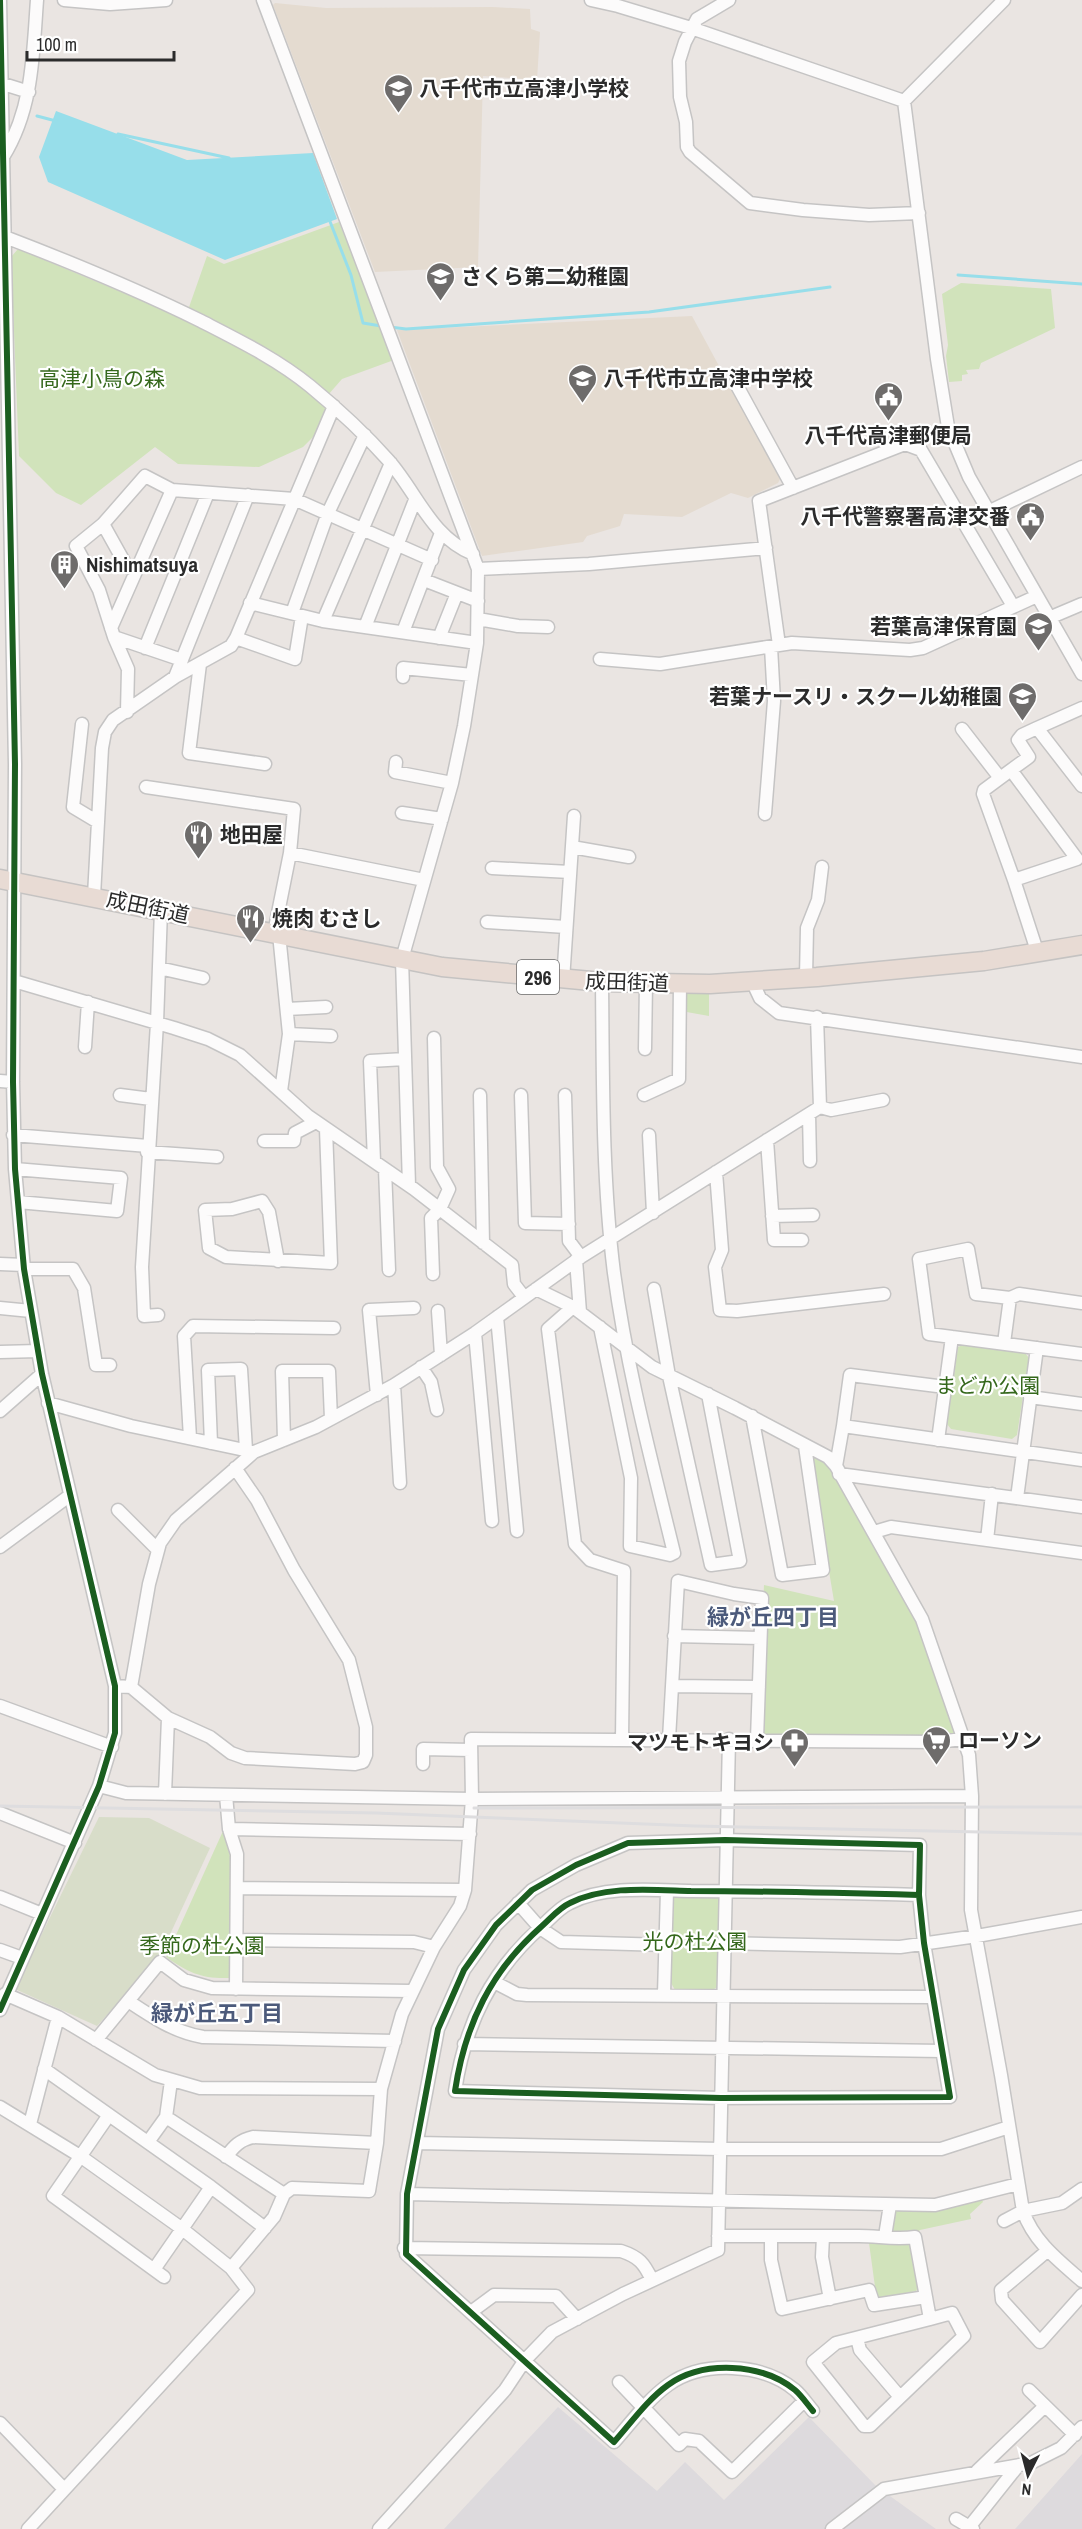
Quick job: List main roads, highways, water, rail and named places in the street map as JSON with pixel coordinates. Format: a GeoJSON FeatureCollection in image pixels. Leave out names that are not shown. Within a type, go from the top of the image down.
{"type":"FeatureCollection","features":[{"type":"Feature","properties":{"kind":"highway","name":"成田街道"},"geometry":{"type":"LineString","coordinates":[[7,880],[442,967],[563,980],[680,984],[806,978],[1038,954],[1082,945]]}},
{"type":"Feature","properties":{"kind":"water"},"geometry":{"type":"Polygon","coordinates":[[[56,111],[187,160],[313,153],[337,219],[225,260],[48,182],[39,157],[56,111]]]}},
{"type":"Feature","properties":{"kind":"waterway"},"geometry":{"type":"LineString","coordinates":[[37,116],[56,121]]}},
{"type":"Feature","properties":{"kind":"waterway"},"geometry":{"type":"LineString","coordinates":[[118,134],[229,158]]}},
{"type":"Feature","properties":{"kind":"waterway"},"geometry":{"type":"LineString","coordinates":[[329,219],[351,275],[363,323],[381,326]]}},
{"type":"Feature","properties":{"kind":"waterway"},"geometry":{"type":"LineString","coordinates":[[958,275],[1082,284]]}},
{"type":"Feature","properties":{"kind":"waterway"},"geometry":{"type":"LineString","coordinates":[[390,327],[406,329],[649,312],[830,287]]}},
{"type":"Feature","properties":{"kind":"railway"},"geometry":{"type":"LineString","coordinates":[[0,1806],[376,1813],[695,1826],[1082,1834]]}},
{"type":"Feature","properties":{"kind":"railway"},"geometry":{"type":"LineString","coordinates":[[474,1808],[1082,1807]]}},
{"type":"Feature","properties":{"kind":"place","name":"八千代市立高津小学校"},"geometry":{"type":"Point","coordinates":[398,114]}},
{"type":"Feature","properties":{"kind":"place","name":"さくら第二幼稚園"},"geometry":{"type":"Point","coordinates":[440,302]}},
{"type":"Feature","properties":{"kind":"place","name":"八千代市立高津中学校"},"geometry":{"type":"Point","coordinates":[582,404]}},
{"type":"Feature","properties":{"kind":"place","name":"八千代高津郵便局"},"geometry":{"type":"Point","coordinates":[888,422]}},
{"type":"Feature","properties":{"kind":"place","name":"八千代警察署高津交番"},"geometry":{"type":"Point","coordinates":[1031,542]}},
{"type":"Feature","properties":{"kind":"place","name":"Nishimatsuya"},"geometry":{"type":"Point","coordinates":[65,590]}},
{"type":"Feature","properties":{"kind":"place","name":"若葉高津保育園"},"geometry":{"type":"Point","coordinates":[1038,652]}},
{"type":"Feature","properties":{"kind":"place","name":"若葉ナースリ・スクール幼稚園"},"geometry":{"type":"Point","coordinates":[1023,722]}},
{"type":"Feature","properties":{"kind":"place","name":"地田屋"},"geometry":{"type":"Point","coordinates":[199,860]}},
{"type":"Feature","properties":{"kind":"place","name":"焼肉 むさし"},"geometry":{"type":"Point","coordinates":[251,944]}},
{"type":"Feature","properties":{"kind":"place","name":"ローソン"},"geometry":{"type":"Point","coordinates":[937,1766]}},
{"type":"Feature","properties":{"kind":"place","name":"マツモトキヨシ"},"geometry":{"type":"Point","coordinates":[795,1768]}},
{"type":"Feature","properties":{"kind":"district","name":"緑が丘四丁目"},"geometry":{"type":"Point","coordinates":[773,1617]}},
{"type":"Feature","properties":{"kind":"district","name":"緑が丘五丁目"},"geometry":{"type":"Point","coordinates":[217,2013]}},
{"type":"Feature","properties":{"kind":"park label","name":"高津小鳥の森"},"geometry":{"type":"Point","coordinates":[102,378]}},
{"type":"Feature","properties":{"kind":"park label","name":"まどか公園"},"geometry":{"type":"Point","coordinates":[988,1385]}},
{"type":"Feature","properties":{"kind":"park label","name":"光の杜公園"},"geometry":{"type":"Point","coordinates":[695,1941]}},
{"type":"Feature","properties":{"kind":"park label","name":"季節の杜公園"},"geometry":{"type":"Point","coordinates":[202,1945]}}]}
